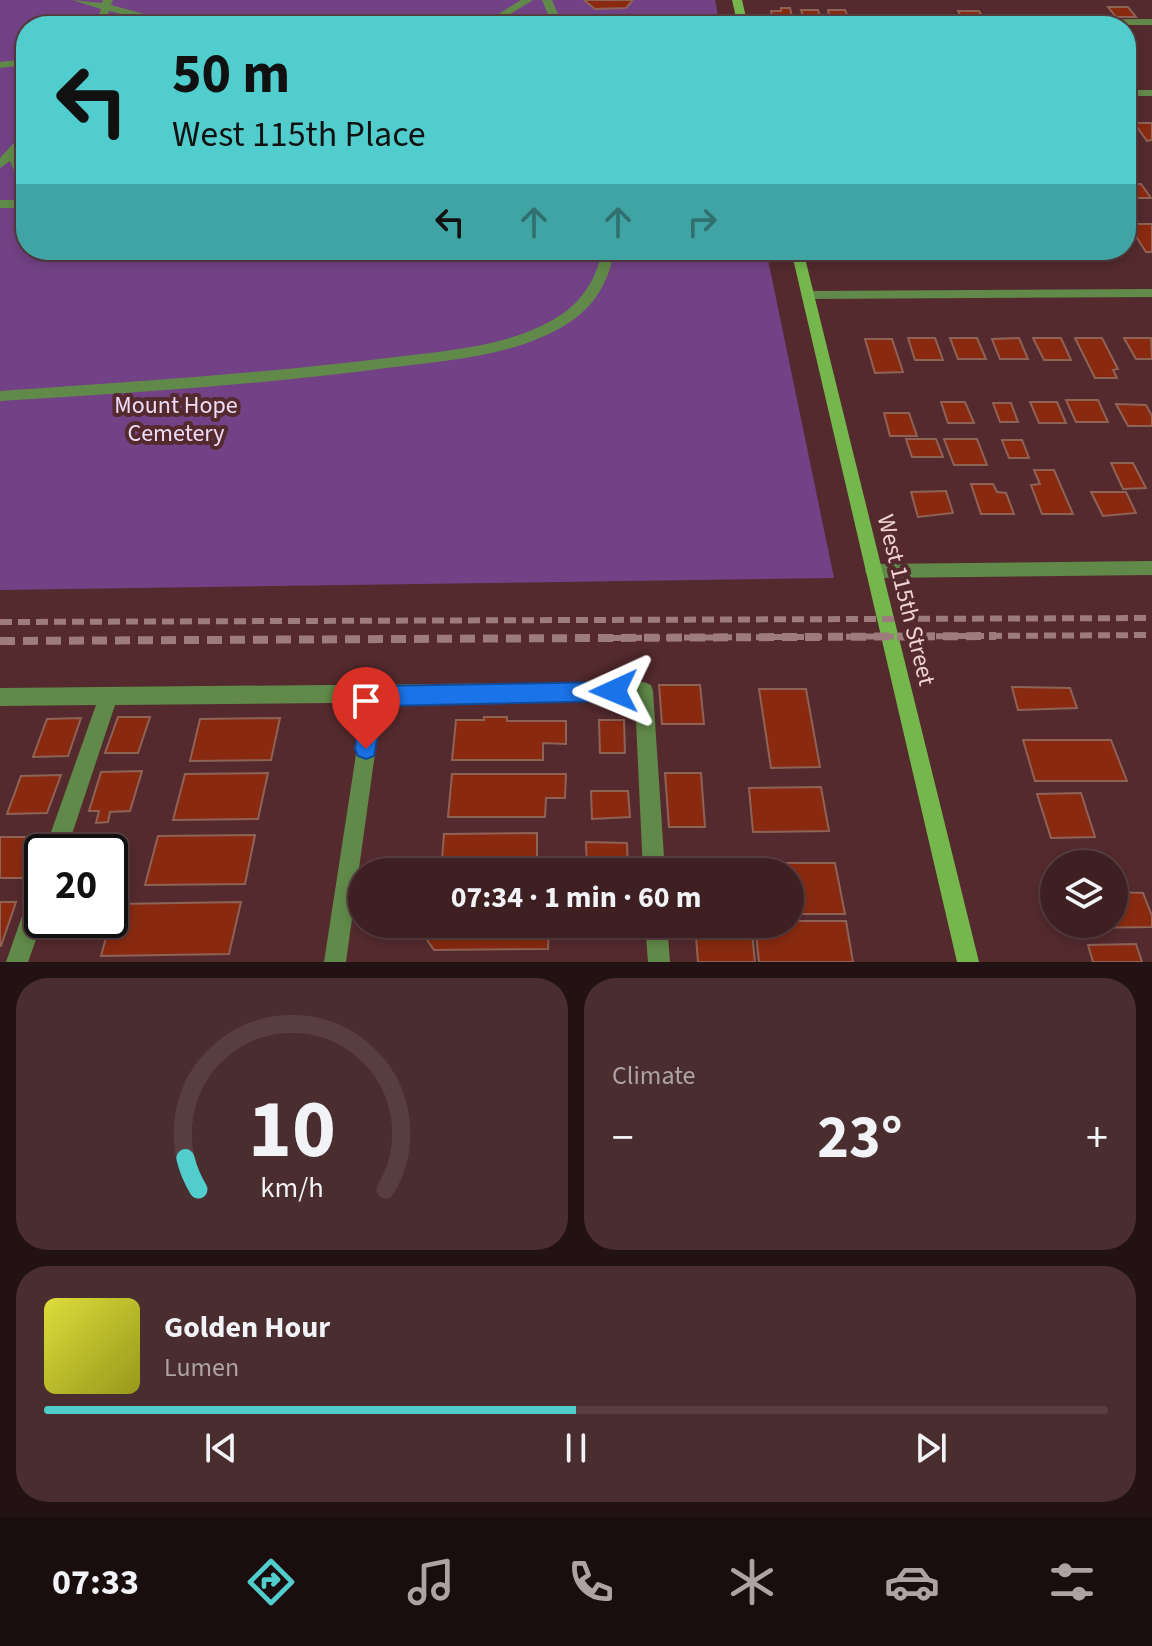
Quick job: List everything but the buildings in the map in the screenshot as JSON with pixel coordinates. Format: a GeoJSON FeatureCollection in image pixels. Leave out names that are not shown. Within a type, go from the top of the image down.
{"type":"FeatureCollection","features":[{"type":"Feature","properties":{"kind":"street"},"geometry":{"type":"LineString","coordinates":[[77,0],[107,4],[149,16]]}},
{"type":"Feature","properties":{"kind":"street"},"geometry":{"type":"LineString","coordinates":[[501,16],[528,0]]}},
{"type":"Feature","properties":{"kind":"street"},"geometry":{"type":"LineString","coordinates":[[0,165],[16,147]]}},
{"type":"Feature","properties":{"kind":"street"},"geometry":{"type":"LineString","coordinates":[[12,152],[16,161]]}},
{"type":"Feature","properties":{"kind":"street"},"geometry":{"type":"LineString","coordinates":[[0,396],[225,381],[375,364],[510,341],[543,331],[592,298],[607,260]]}},
{"type":"Feature","properties":{"kind":"street","name":"West 115th Street"},"geometry":{"type":"LineString","coordinates":[[799,260],[968,962]]}},
{"type":"Feature","properties":{"kind":"street"},"geometry":{"type":"LineString","coordinates":[[808,295],[1152,293]]}},
{"type":"Feature","properties":{"kind":"street"},"geometry":{"type":"LineString","coordinates":[[874,571],[1152,568]]}},
{"type":"Feature","properties":{"kind":"street"},"geometry":{"type":"LineString","coordinates":[[0,697],[374,696],[644,691],[653,858]]}},
{"type":"Feature","properties":{"kind":"street"},"geometry":{"type":"LineString","coordinates":[[335,962],[374,696]]}},
{"type":"Feature","properties":{"kind":"street"},"geometry":{"type":"LineString","coordinates":[[61,834],[108,697]]}},
{"type":"Feature","properties":{"kind":"street"},"geometry":{"type":"LineString","coordinates":[[17,962],[25,938]]}},
{"type":"Feature","properties":{"kind":"street"},"geometry":{"type":"LineString","coordinates":[[657,938],[659,962]]}},
{"type":"Feature","properties":{"kind":"green space","name":"Mount Hope Cemetery"},"geometry":{"type":"Polygon","coordinates":[[[0,0],[715,0],[718,16],[16,16],[16,260],[768,260],[834,578],[0,590],[0,0]]]}},
{"type":"Feature","properties":{"kind":"railway"},"geometry":{"type":"LineString","coordinates":[[0,622],[1152,618]]}},
{"type":"Feature","properties":{"kind":"railway"},"geometry":{"type":"LineString","coordinates":[[747,637],[1152,635]]}},
{"type":"Feature","properties":{"kind":"railway"},"geometry":{"type":"LineString","coordinates":[[747,637],[996,636]]}},
{"type":"Feature","properties":{"kind":"railway"},"geometry":{"type":"LineString","coordinates":[[0,641],[747,637]]}},
{"type":"Feature","properties":{"kind":"railway"},"geometry":{"type":"LineString","coordinates":[[612,638],[747,637]]}},
{"type":"Feature","properties":{"kind":"route"},"geometry":{"type":"LineString","coordinates":[[366,749],[374,696],[614,691]]}}]}
